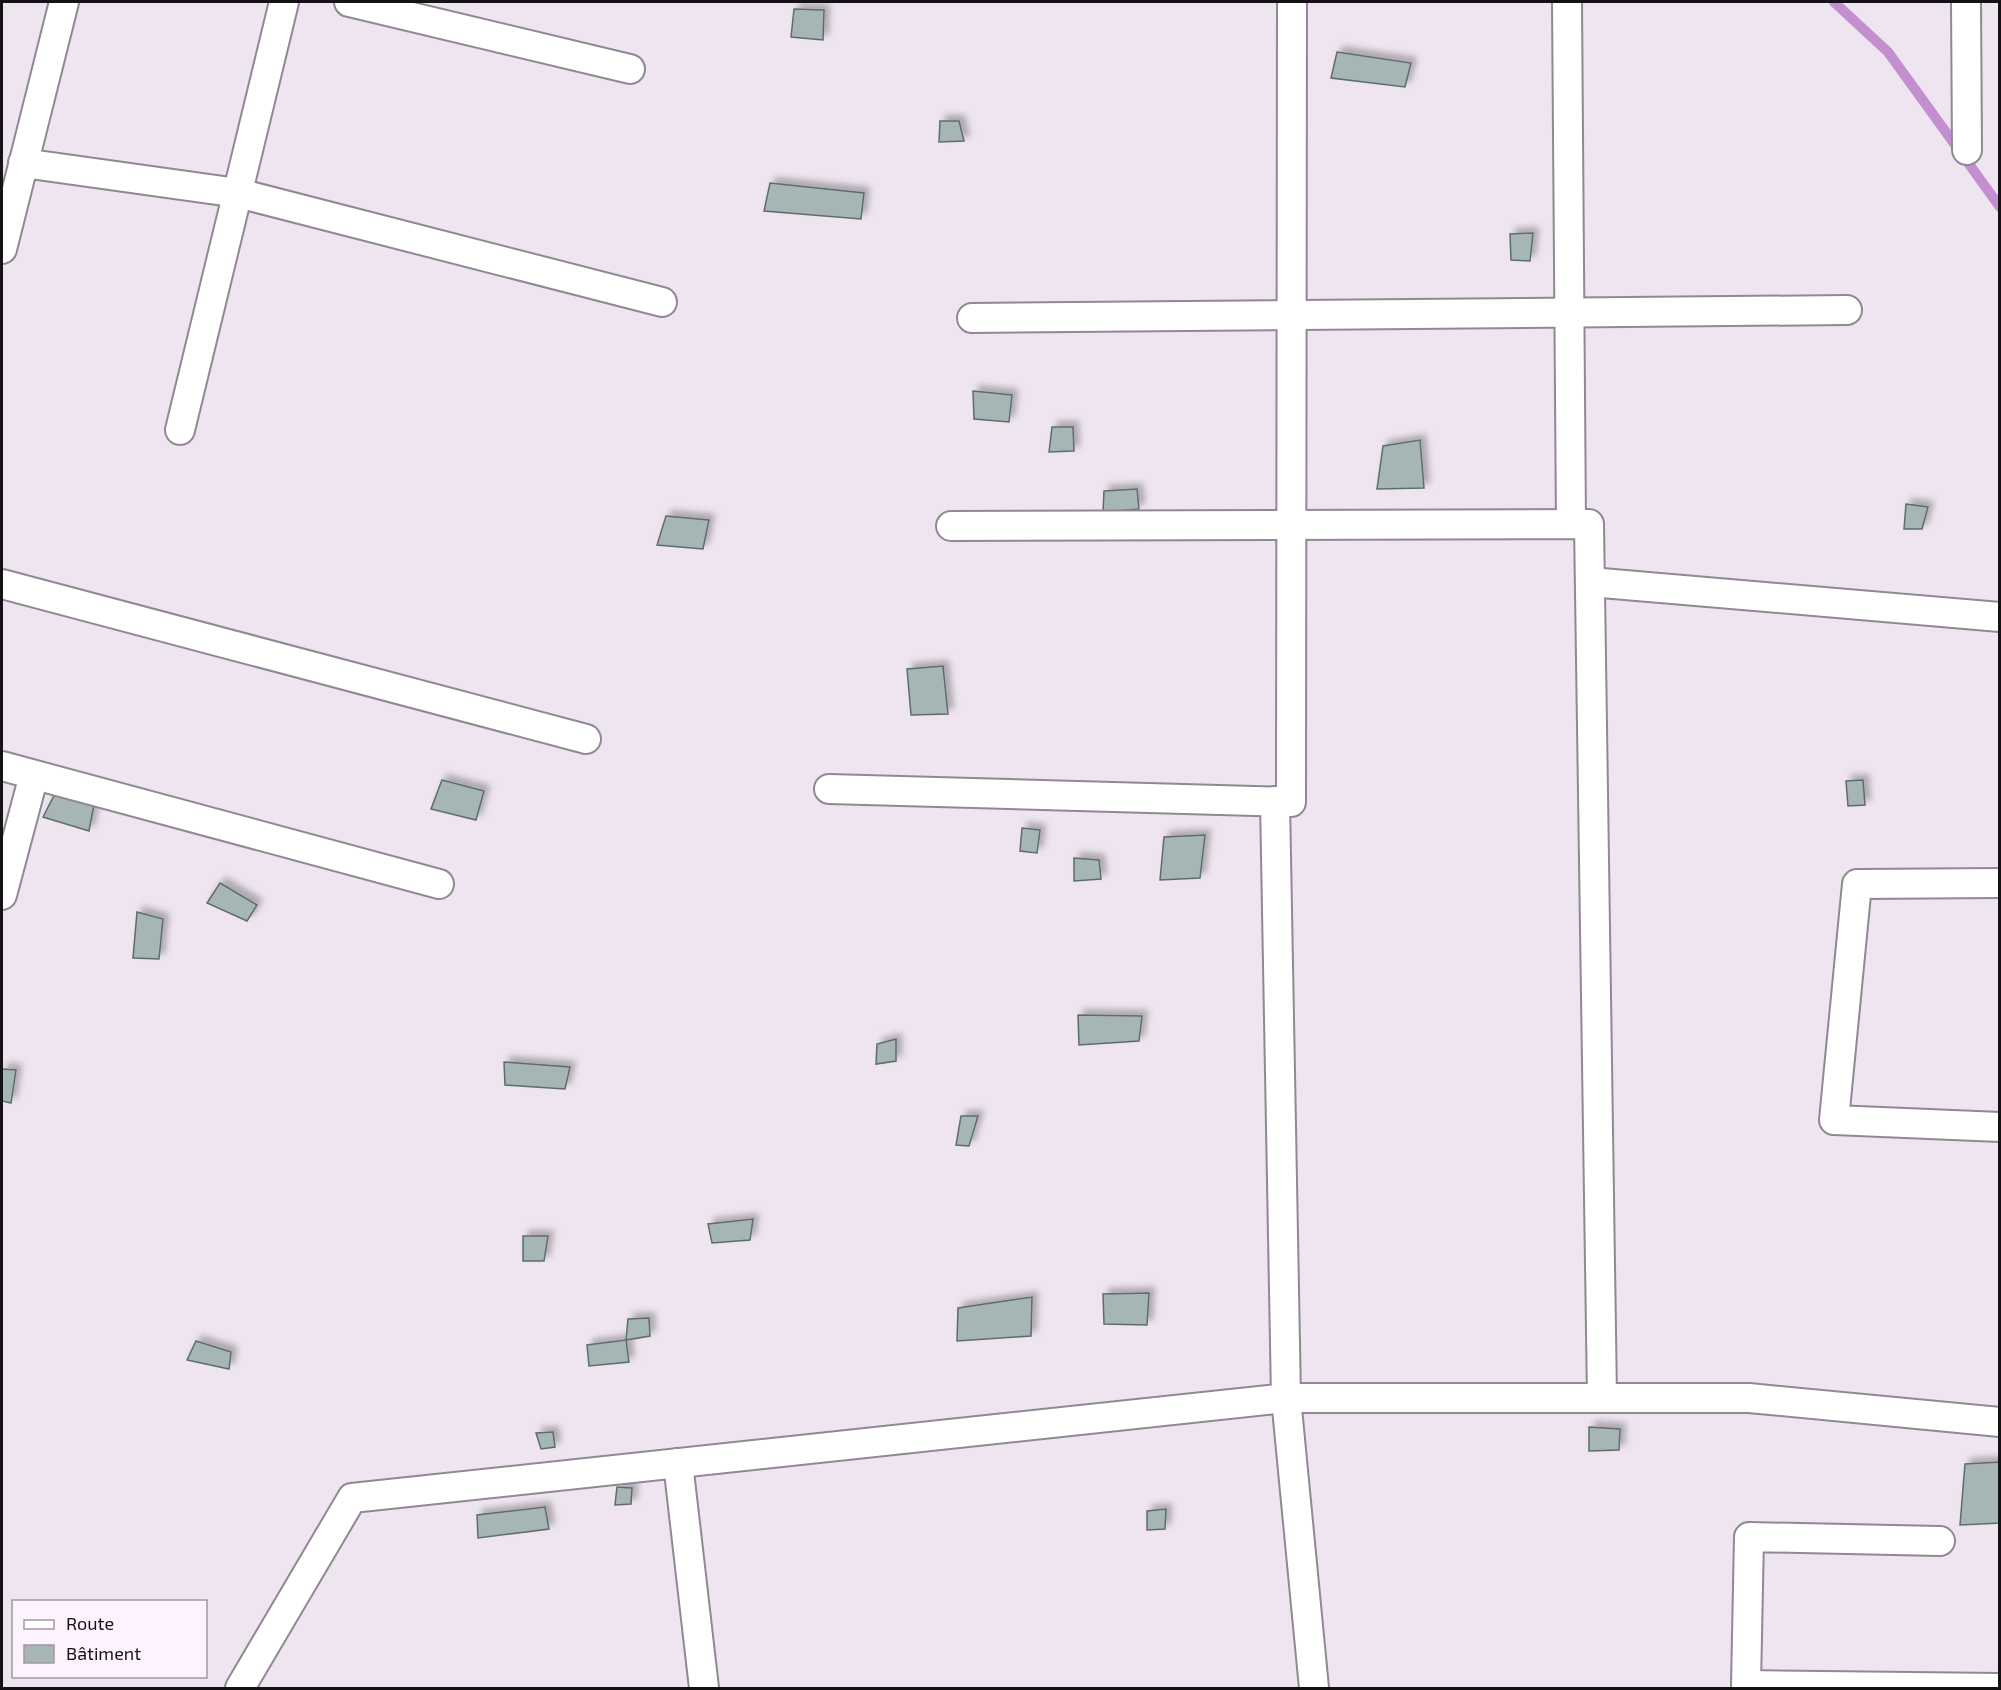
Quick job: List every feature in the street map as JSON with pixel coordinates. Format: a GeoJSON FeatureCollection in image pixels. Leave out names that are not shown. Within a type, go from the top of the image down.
{"type":"FeatureCollection","features":[{"type":"Feature","properties":{"kind":"street"},"geometry":{"type":"LineString","coordinates":[[2,249],[64,2]]}},
{"type":"Feature","properties":{"kind":"street"},"geometry":{"type":"LineString","coordinates":[[180,430],[284,2]]}},
{"type":"Feature","properties":{"kind":"street"},"geometry":{"type":"LineString","coordinates":[[349,2],[630,69]]}},
{"type":"Feature","properties":{"kind":"street"},"geometry":{"type":"LineString","coordinates":[[829,789],[1291,802],[1292,2]]}},
{"type":"Feature","properties":{"kind":"street"},"geometry":{"type":"LineString","coordinates":[[1567,2],[1571,525]]}},
{"type":"Feature","properties":{"kind":"street"},"geometry":{"type":"LineString","coordinates":[[1966,2],[1967,150]]}},
{"type":"Feature","properties":{"kind":"street"},"geometry":{"type":"LineString","coordinates":[[23,163],[238,193],[662,302]]}},
{"type":"Feature","properties":{"kind":"street"},"geometry":{"type":"LineString","coordinates":[[972,318],[1847,310]]}},
{"type":"Feature","properties":{"kind":"street"},"geometry":{"type":"LineString","coordinates":[[951,526],[1589,524],[1602,1398]]}},
{"type":"Feature","properties":{"kind":"street"},"geometry":{"type":"LineString","coordinates":[[1590,582],[2000,617]]}},
{"type":"Feature","properties":{"kind":"street"},"geometry":{"type":"LineString","coordinates":[[2,584],[586,739]]}},
{"type":"Feature","properties":{"kind":"street"},"geometry":{"type":"LineString","coordinates":[[2,766],[438,884]]}},
{"type":"Feature","properties":{"kind":"street"},"geometry":{"type":"LineString","coordinates":[[2,895],[34,775]]}},
{"type":"Feature","properties":{"kind":"street"},"geometry":{"type":"LineString","coordinates":[[1275,801],[1286,1398],[1314,1689]]}},
{"type":"Feature","properties":{"kind":"street"},"geometry":{"type":"LineString","coordinates":[[2000,883],[1857,884],[1834,1120],[2000,1127]]}},
{"type":"Feature","properties":{"kind":"street"},"geometry":{"type":"LineString","coordinates":[[240,1689],[352,1498],[1286,1398],[1749,1398],[2000,1422]]}},
{"type":"Feature","properties":{"kind":"street"},"geometry":{"type":"LineString","coordinates":[[678,1463],[704,1689]]}},
{"type":"Feature","properties":{"kind":"street"},"geometry":{"type":"LineString","coordinates":[[1941,1541],[1749,1537],[1746,1685],[2000,1688]]}},
{"type":"Feature","properties":{"kind":"building"},"geometry":{"type":"Polygon","coordinates":[[[794,9],[824,10],[823,40],[791,37],[794,9]]]}},
{"type":"Feature","properties":{"kind":"building"},"geometry":{"type":"Polygon","coordinates":[[[1337,52],[1411,63],[1405,87],[1331,78],[1337,52]]]}},
{"type":"Feature","properties":{"kind":"building"},"geometry":{"type":"Polygon","coordinates":[[[940,121],[959,121],[964,141],[939,142],[940,121]]]}},
{"type":"Feature","properties":{"kind":"building"},"geometry":{"type":"Polygon","coordinates":[[[770,183],[864,193],[861,219],[764,211],[770,183]]]}},
{"type":"Feature","properties":{"kind":"building"},"geometry":{"type":"Polygon","coordinates":[[[1533,233],[1530,261],[1511,260],[1510,234],[1533,233]]]}},
{"type":"Feature","properties":{"kind":"building"},"geometry":{"type":"Polygon","coordinates":[[[973,391],[1012,395],[1009,422],[974,419],[973,391]]]}},
{"type":"Feature","properties":{"kind":"building"},"geometry":{"type":"Polygon","coordinates":[[[1052,427],[1073,427],[1074,451],[1049,452],[1052,427]]]}},
{"type":"Feature","properties":{"kind":"building"},"geometry":{"type":"Polygon","coordinates":[[[1420,440],[1424,488],[1377,489],[1383,446],[1420,440]]]}},
{"type":"Feature","properties":{"kind":"building"},"geometry":{"type":"Polygon","coordinates":[[[1137,489],[1139,509],[1103,512],[1104,491],[1137,489]]]}},
{"type":"Feature","properties":{"kind":"building"},"geometry":{"type":"Polygon","coordinates":[[[1906,504],[1928,507],[1922,529],[1904,529],[1906,504]]]}},
{"type":"Feature","properties":{"kind":"building"},"geometry":{"type":"Polygon","coordinates":[[[666,516],[709,520],[703,549],[657,545],[666,516]]]}},
{"type":"Feature","properties":{"kind":"building"},"geometry":{"type":"Polygon","coordinates":[[[943,666],[948,714],[911,715],[907,669],[943,666]]]}},
{"type":"Feature","properties":{"kind":"building"},"geometry":{"type":"Polygon","coordinates":[[[442,780],[484,791],[476,820],[431,809],[442,780]]]}},
{"type":"Feature","properties":{"kind":"building"},"geometry":{"type":"Polygon","coordinates":[[[1863,780],[1865,805],[1848,806],[1846,781],[1863,780]]]}},
{"type":"Feature","properties":{"kind":"building"},"geometry":{"type":"Polygon","coordinates":[[[58,788],[95,799],[89,831],[43,817],[58,788]]]}},
{"type":"Feature","properties":{"kind":"building"},"geometry":{"type":"Polygon","coordinates":[[[1022,828],[1040,830],[1037,853],[1020,851],[1022,828]]]}},
{"type":"Feature","properties":{"kind":"building"},"geometry":{"type":"Polygon","coordinates":[[[1205,835],[1200,878],[1160,880],[1164,837],[1205,835]]]}},
{"type":"Feature","properties":{"kind":"building"},"geometry":{"type":"Polygon","coordinates":[[[1074,858],[1099,860],[1101,879],[1074,881],[1074,858]]]}},
{"type":"Feature","properties":{"kind":"building"},"geometry":{"type":"Polygon","coordinates":[[[220,883],[257,905],[247,921],[207,903],[220,883]]]}},
{"type":"Feature","properties":{"kind":"building"},"geometry":{"type":"Polygon","coordinates":[[[137,912],[163,919],[159,959],[133,958],[137,912]]]}},
{"type":"Feature","properties":{"kind":"building"},"geometry":{"type":"Polygon","coordinates":[[[1078,1015],[1142,1016],[1139,1041],[1079,1045],[1078,1015]]]}},
{"type":"Feature","properties":{"kind":"building"},"geometry":{"type":"Polygon","coordinates":[[[896,1039],[896,1061],[876,1064],[877,1044],[896,1039]]]}},
{"type":"Feature","properties":{"kind":"building"},"geometry":{"type":"Polygon","coordinates":[[[504,1062],[570,1067],[565,1089],[505,1085],[504,1062]]]}},
{"type":"Feature","properties":{"kind":"building"},"geometry":{"type":"Polygon","coordinates":[[[2,1069],[16,1070],[11,1103],[2,1101],[2,1069]]]}},
{"type":"Feature","properties":{"kind":"building"},"geometry":{"type":"Polygon","coordinates":[[[961,1116],[978,1116],[969,1146],[956,1145],[961,1116]]]}},
{"type":"Feature","properties":{"kind":"building"},"geometry":{"type":"Polygon","coordinates":[[[753,1219],[750,1240],[712,1243],[708,1224],[753,1219]]]}},
{"type":"Feature","properties":{"kind":"building"},"geometry":{"type":"Polygon","coordinates":[[[523,1236],[548,1236],[544,1261],[523,1261],[523,1236]]]}},
{"type":"Feature","properties":{"kind":"building"},"geometry":{"type":"Polygon","coordinates":[[[1149,1293],[1147,1325],[1104,1324],[1103,1294],[1149,1293]]]}},
{"type":"Feature","properties":{"kind":"building"},"geometry":{"type":"Polygon","coordinates":[[[1032,1297],[1031,1336],[957,1341],[958,1308],[1032,1297]]]}},
{"type":"Feature","properties":{"kind":"building"},"geometry":{"type":"Polygon","coordinates":[[[649,1318],[650,1336],[626,1340],[628,1319],[649,1318]]]}},
{"type":"Feature","properties":{"kind":"building"},"geometry":{"type":"Polygon","coordinates":[[[626,1340],[629,1362],[589,1366],[587,1345],[626,1340]]]}},
{"type":"Feature","properties":{"kind":"building"},"geometry":{"type":"Polygon","coordinates":[[[196,1341],[231,1352],[229,1369],[187,1360],[196,1341]]]}},
{"type":"Feature","properties":{"kind":"building"},"geometry":{"type":"Polygon","coordinates":[[[1589,1427],[1620,1429],[1619,1450],[1589,1451],[1589,1427]]]}},
{"type":"Feature","properties":{"kind":"building"},"geometry":{"type":"Polygon","coordinates":[[[553,1432],[555,1447],[541,1449],[536,1433],[553,1432]]]}},
{"type":"Feature","properties":{"kind":"building"},"geometry":{"type":"Polygon","coordinates":[[[2000,1462],[2000,1523],[1960,1525],[1965,1464],[2000,1462]]]}},
{"type":"Feature","properties":{"kind":"building"},"geometry":{"type":"Polygon","coordinates":[[[617,1487],[632,1488],[631,1504],[615,1505],[617,1487]]]}},
{"type":"Feature","properties":{"kind":"building"},"geometry":{"type":"Polygon","coordinates":[[[545,1507],[549,1529],[478,1538],[477,1515],[545,1507]]]}},
{"type":"Feature","properties":{"kind":"building"},"geometry":{"type":"Polygon","coordinates":[[[1166,1509],[1165,1529],[1147,1530],[1147,1511],[1166,1509]]]}},
{"type":"Feature","properties":{"kind":"waterway"},"geometry":{"type":"LineString","coordinates":[[1834,2],[1888,52],[2000,207]]}}]}
